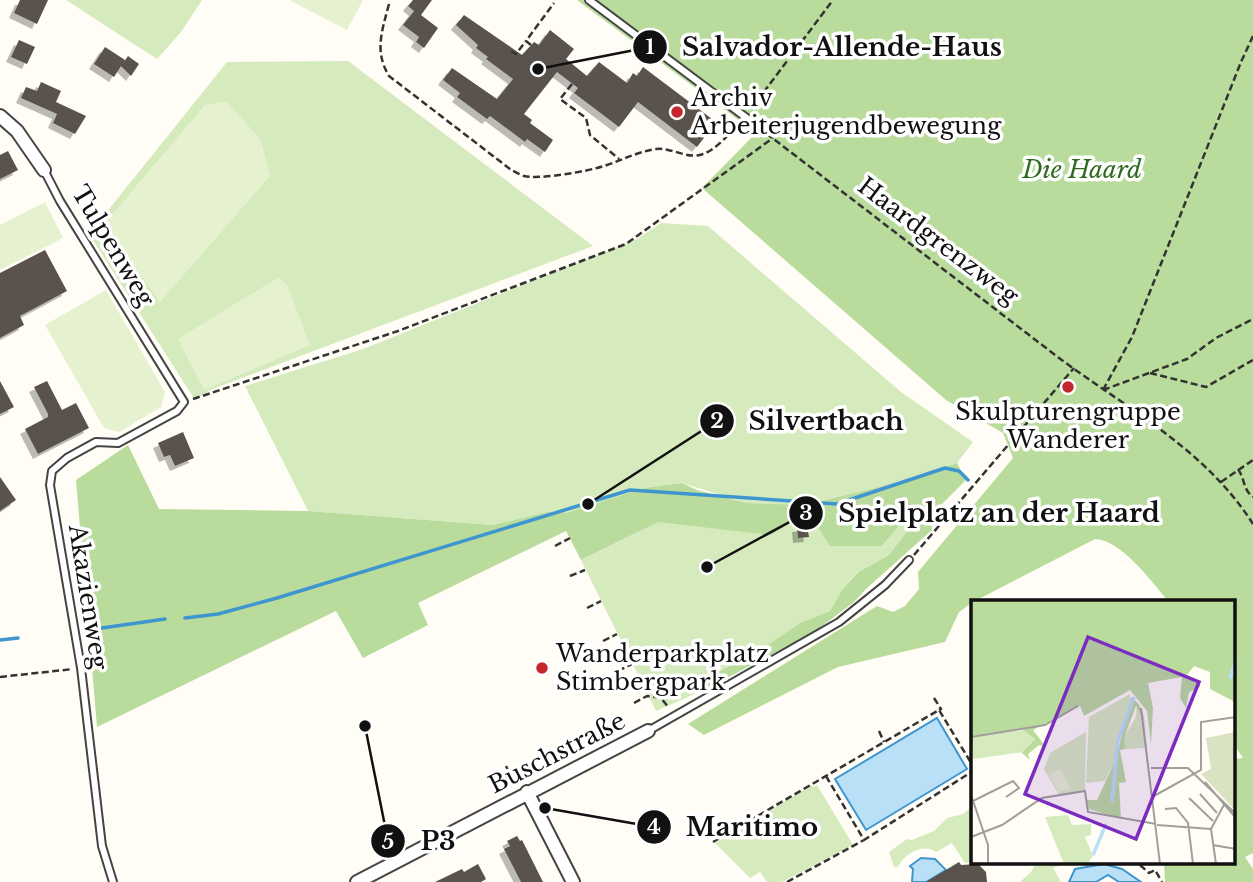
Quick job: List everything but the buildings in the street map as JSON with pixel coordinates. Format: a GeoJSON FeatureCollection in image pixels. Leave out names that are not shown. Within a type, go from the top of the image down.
{"type":"FeatureCollection","features":[{"type":"Feature","properties":{"kind":"street","name":"Tulpenweg"},"geometry":{"type":"LineString","coordinates":[[0,116],[17,131],[44,170]]}},
{"type":"Feature","properties":{"kind":"street","name":"Buschstraße"},"geometry":{"type":"LineString","coordinates":[[357,882],[648,731]]}},
{"type":"Feature","properties":{"kind":"street"},"geometry":{"type":"LineString","coordinates":[[524,794],[573,882]]}},
{"type":"Feature","properties":{"kind":"lane"},"geometry":{"type":"LineString","coordinates":[[589,0],[752,122]]}},
{"type":"Feature","properties":{"kind":"lane","name":"Tulpenweg"},"geometry":{"type":"LineString","coordinates":[[44,170],[60,201],[184,402]]}},
{"type":"Feature","properties":{"kind":"lane","name":"Akazienweg"},"geometry":{"type":"LineString","coordinates":[[113,882],[102,846],[81,668],[51,497],[52,471],[67,458],[96,442],[118,443],[177,411],[184,402]]}},
{"type":"Feature","properties":{"kind":"lane","name":"Buschstraße"},"geometry":{"type":"LineString","coordinates":[[648,731],[839,622],[884,585],[909,560]]}},
{"type":"Feature","properties":{"kind":"path"},"geometry":{"type":"LineString","coordinates":[[389,5],[381,33],[380,56],[389,76],[510,169],[525,177],[595,168],[655,149],[670,149],[689,155],[703,154],[724,139],[744,118],[833,0]]}},
{"type":"Feature","properties":{"kind":"path"},"geometry":{"type":"LineString","coordinates":[[511,51],[516,54],[554,3]]}},
{"type":"Feature","properties":{"kind":"path"},"geometry":{"type":"LineString","coordinates":[[1102,390],[1132,337],[1231,85],[1253,36]]}},
{"type":"Feature","properties":{"kind":"path"},"geometry":{"type":"LineString","coordinates":[[526,41],[531,45]]}},
{"type":"Feature","properties":{"kind":"path"},"geometry":{"type":"LineString","coordinates":[[572,84],[560,99],[586,118],[590,135],[620,159]]}},
{"type":"Feature","properties":{"kind":"path","name":"Haardgrenzweg"},"geometry":{"type":"LineString","coordinates":[[752,122],[1102,390],[1152,421],[1221,482],[1253,524]]}},
{"type":"Feature","properties":{"kind":"path"},"geometry":{"type":"LineString","coordinates":[[184,402],[398,331],[626,244],[773,138]]}},
{"type":"Feature","properties":{"kind":"path"},"geometry":{"type":"LineString","coordinates":[[1102,390],[1187,359],[1216,338],[1253,319]]}},
{"type":"Feature","properties":{"kind":"path"},"geometry":{"type":"LineString","coordinates":[[1149,372],[1206,387],[1253,360]]}},
{"type":"Feature","properties":{"kind":"path"},"geometry":{"type":"LineString","coordinates":[[909,560],[1074,369]]}},
{"type":"Feature","properties":{"kind":"path"},"geometry":{"type":"LineString","coordinates":[[1221,482],[1253,460]]}},
{"type":"Feature","properties":{"kind":"path"},"geometry":{"type":"LineString","coordinates":[[1238,469],[1246,492],[1253,497]]}},
{"type":"Feature","properties":{"kind":"path"},"geometry":{"type":"LineString","coordinates":[[555,546],[570,538]]}},
{"type":"Feature","properties":{"kind":"path"},"geometry":{"type":"LineString","coordinates":[[570,576],[585,570]]}},
{"type":"Feature","properties":{"kind":"path"},"geometry":{"type":"LineString","coordinates":[[587,608],[601,601]]}},
{"type":"Feature","properties":{"kind":"path"},"geometry":{"type":"LineString","coordinates":[[603,640],[617,634]]}},
{"type":"Feature","properties":{"kind":"path"},"geometry":{"type":"LineString","coordinates":[[618,671],[632,664]]}},
{"type":"Feature","properties":{"kind":"path"},"geometry":{"type":"LineString","coordinates":[[0,677],[81,668]]}},
{"type":"Feature","properties":{"kind":"path"},"geometry":{"type":"LineString","coordinates":[[634,703],[647,696],[661,698],[674,716]]}},
{"type":"Feature","properties":{"kind":"path"},"geometry":{"type":"LineString","coordinates":[[934,698],[971,763]]}},
{"type":"Feature","properties":{"kind":"path"},"geometry":{"type":"LineString","coordinates":[[712,842],[939,710]]}},
{"type":"Feature","properties":{"kind":"path"},"geometry":{"type":"LineString","coordinates":[[878,731],[884,742]]}},
{"type":"Feature","properties":{"kind":"path"},"geometry":{"type":"LineString","coordinates":[[506,766],[524,794]]}},
{"type":"Feature","properties":{"kind":"path"},"geometry":{"type":"LineString","coordinates":[[787,882],[864,840],[971,772]]}},
{"type":"Feature","properties":{"kind":"path"},"geometry":{"type":"LineString","coordinates":[[826,776],[864,840]]}},
{"type":"Feature","properties":{"kind":"path"},"geometry":{"type":"LineString","coordinates":[[1140,865],[1149,873],[1155,870],[1162,882]]}},
{"type":"Feature","properties":{"kind":"green space"},"geometry":{"type":"Polygon","coordinates":[[[66,0],[202,0],[181,32],[157,59],[66,0]]]}},
{"type":"Feature","properties":{"kind":"green space"},"geometry":{"type":"Polygon","coordinates":[[[289,0],[363,0],[347,30],[289,0]]]}},
{"type":"Feature","properties":{"kind":"green space","name":"Die Haard"},"geometry":{"type":"Polygon","coordinates":[[[577,0],[1253,0],[1253,853],[1245,857],[1253,869],[1253,882],[1165,882],[1164,864],[1236,864],[1236,759],[1243,758],[1236,748],[1236,600],[1165,600],[1133,561],[1105,541],[1095,539],[977,600],[971,600],[971,603],[959,612],[945,642],[838,667],[704,735],[688,724],[877,606],[893,612],[905,606],[919,589],[918,572],[1013,458],[1003,433],[946,400],[702,188],[756,133],[577,0]]]}},
{"type":"Feature","properties":{"kind":"green space"},"geometry":{"type":"Polygon","coordinates":[[[348,61],[593,246],[210,390],[195,400],[89,234],[227,62],[348,61]]]}},
{"type":"Feature","properties":{"kind":"green space"},"geometry":{"type":"Polygon","coordinates":[[[226,101],[261,140],[270,176],[160,302],[104,224],[205,105],[226,101]]]}},
{"type":"Feature","properties":{"kind":"green space"},"geometry":{"type":"Polygon","coordinates":[[[45,202],[63,238],[0,270],[0,225],[45,202]]]}},
{"type":"Feature","properties":{"kind":"green space"},"geometry":{"type":"Polygon","coordinates":[[[661,223],[708,226],[901,392],[973,442],[957,463],[899,482],[805,505],[747,503],[682,483],[644,488],[567,514],[547,512],[493,525],[308,511],[245,386],[363,349],[637,239],[661,223]]]}},
{"type":"Feature","properties":{"kind":"green space"},"geometry":{"type":"Polygon","coordinates":[[[279,277],[287,285],[310,345],[204,390],[178,339],[279,277]]]}},
{"type":"Feature","properties":{"kind":"green space"},"geometry":{"type":"Polygon","coordinates":[[[106,290],[165,392],[161,407],[119,432],[104,428],[45,325],[106,290]]]}},
{"type":"Feature","properties":{"kind":"green space"},"geometry":{"type":"Polygon","coordinates":[[[128,445],[159,509],[308,511],[493,525],[547,512],[567,513],[644,488],[682,483],[697,490],[747,503],[805,505],[899,482],[957,463],[966,480],[931,515],[932,530],[854,602],[814,632],[708,688],[697,684],[766,646],[800,623],[830,611],[842,590],[858,572],[889,555],[916,520],[904,520],[882,546],[830,546],[812,518],[796,520],[771,535],[658,522],[581,560],[566,531],[418,603],[428,625],[363,658],[336,611],[97,727],[76,480],[128,445]]]}},
{"type":"Feature","properties":{"kind":"green space"},"geometry":{"type":"Polygon","coordinates":[[[642,517],[771,535],[796,520],[813,518],[882,546],[904,520],[917,520],[889,555],[857,572],[830,611],[800,623],[766,646],[698,684],[708,688],[656,711],[581,560],[642,530],[642,517]]]}},
{"type":"Feature","properties":{"kind":"green space"},"geometry":{"type":"Polygon","coordinates":[[[812,785],[817,785],[853,845],[782,882],[767,882],[760,872],[750,878],[715,843],[812,785]]]}},
{"type":"Feature","properties":{"kind":"green space"},"geometry":{"type":"Polygon","coordinates":[[[971,808],[971,862],[965,863],[952,843],[936,852],[926,848],[916,850],[905,857],[898,867],[894,867],[889,852],[907,839],[912,840],[934,831],[947,818],[963,814],[971,808]]]}},
{"type":"Feature","properties":{"kind":"green space"},"geometry":{"type":"Polygon","coordinates":[[[1035,864],[1064,864],[1053,868],[1061,882],[1020,882],[1035,864]]]}},
{"type":"Feature","properties":{"kind":"water"},"geometry":{"type":"Polygon","coordinates":[[[937,718],[967,769],[866,830],[835,779],[937,718]]]}},
{"type":"Feature","properties":{"kind":"water"},"geometry":{"type":"Polygon","coordinates":[[[921,858],[935,859],[946,870],[926,882],[912,882],[913,869],[910,866],[921,858]]]}},
{"type":"Feature","properties":{"kind":"water"},"geometry":{"type":"Polygon","coordinates":[[[1104,864],[1122,869],[1141,882],[1119,882],[1108,875],[1096,882],[1069,882],[1075,869],[1104,864]]]}},
{"type":"Feature","properties":{"kind":"waterway"},"geometry":{"type":"LineString","coordinates":[[185,618],[218,614],[277,598],[630,490],[837,504],[945,468],[959,471],[968,480]]}},
{"type":"Feature","properties":{"kind":"waterway"},"geometry":{"type":"LineString","coordinates":[[102,628],[165,619]]}},
{"type":"Feature","properties":{"kind":"waterway"},"geometry":{"type":"LineString","coordinates":[[0,640],[18,638]]}},
{"type":"Feature","properties":{"kind":"place","name":"Salvador-Allende-Haus"},"geometry":{"type":"Point","coordinates":[538,69]}},
{"type":"Feature","properties":{"kind":"place","name":"Archiv Arbeiterjugendbewegung"},"geometry":{"type":"Point","coordinates":[677,112]}},
{"type":"Feature","properties":{"kind":"place","name":"Skulpturengruppe Wanderer"},"geometry":{"type":"Point","coordinates":[1068,387]}},
{"type":"Feature","properties":{"kind":"place","name":"Silvertbach"},"geometry":{"type":"Point","coordinates":[588,504]}},
{"type":"Feature","properties":{"kind":"place","name":"Spielplatz an der Haard"},"geometry":{"type":"Point","coordinates":[707,567]}},
{"type":"Feature","properties":{"kind":"place","name":"Wanderparkplatz Stimbergpark"},"geometry":{"type":"Point","coordinates":[542,668]}},
{"type":"Feature","properties":{"kind":"place","name":"P3"},"geometry":{"type":"Point","coordinates":[365,726]}},
{"type":"Feature","properties":{"kind":"place","name":"Maritimo"},"geometry":{"type":"Point","coordinates":[545,808]}}]}
